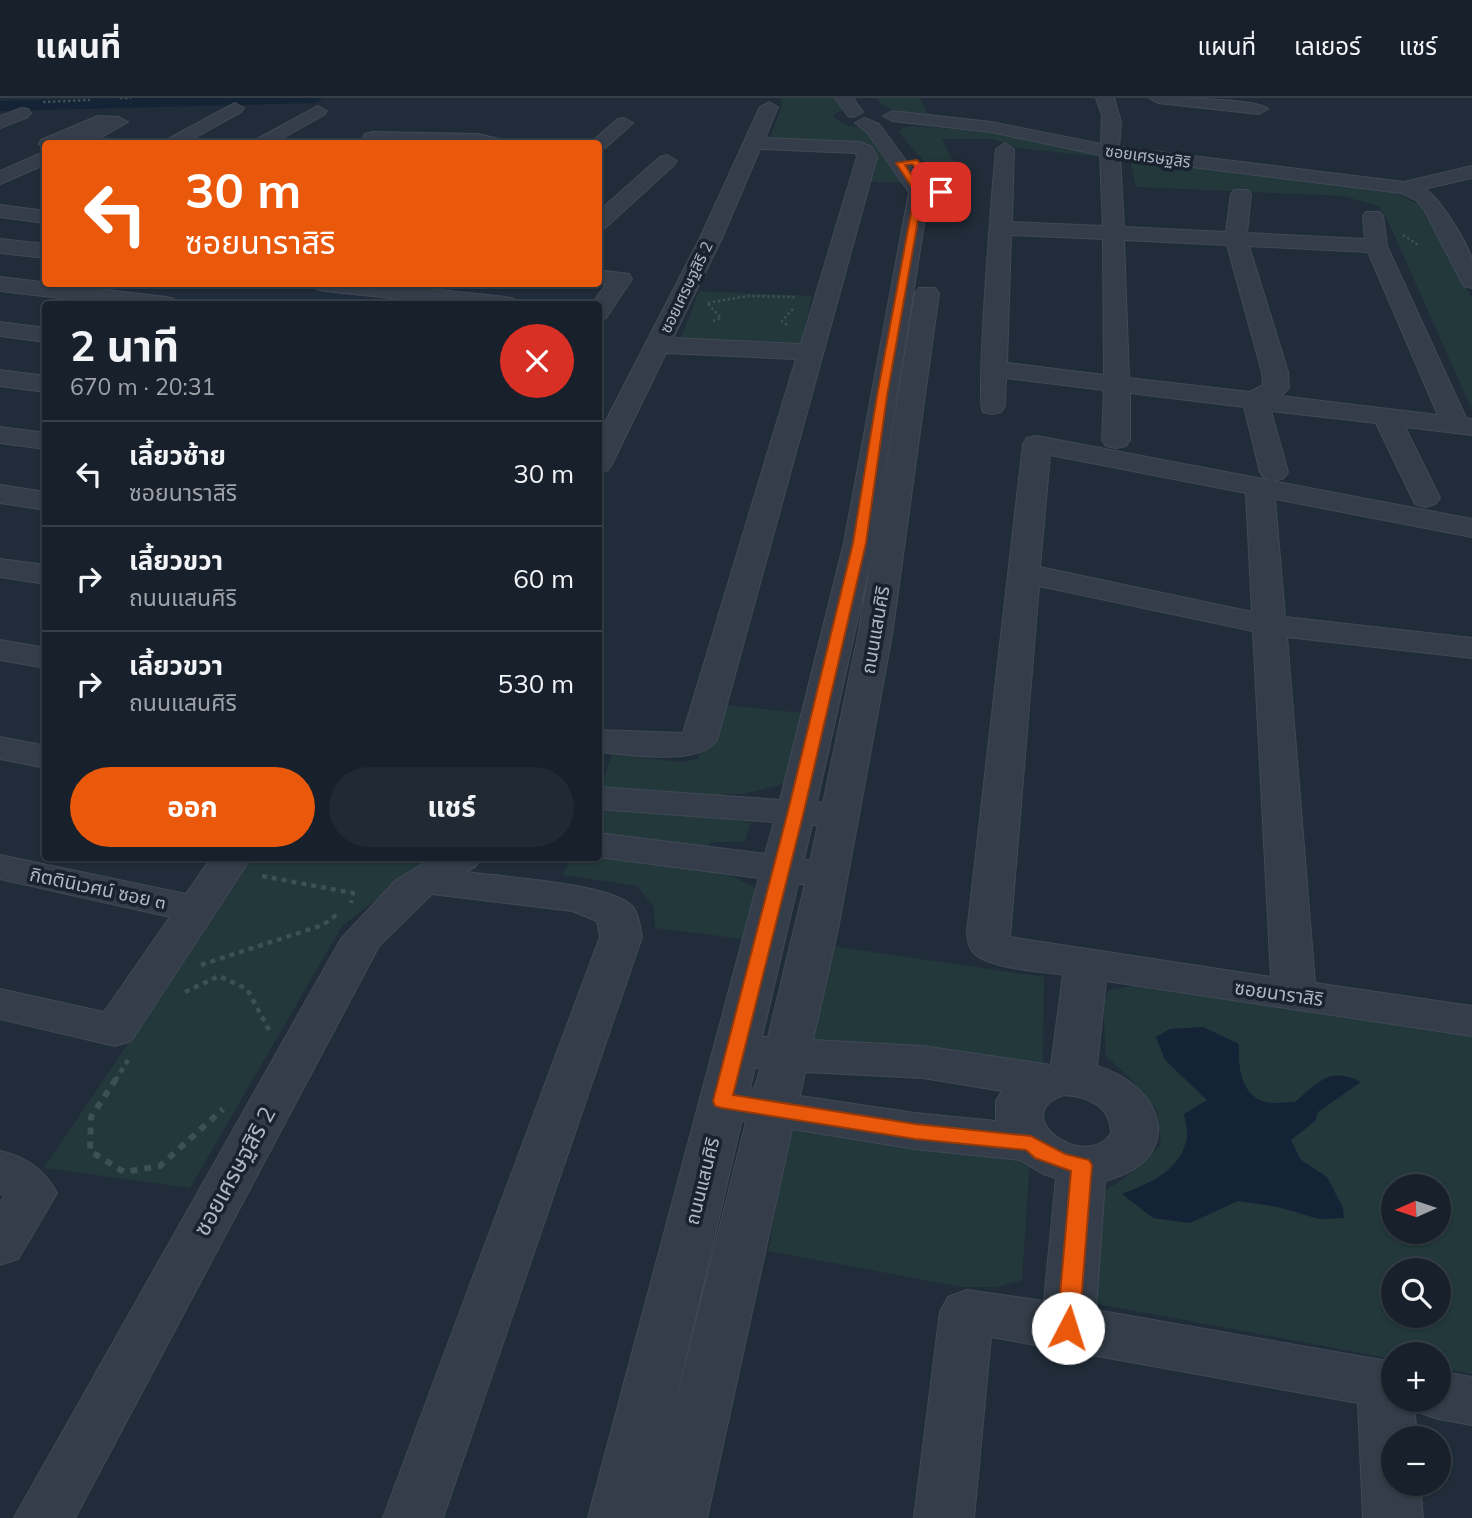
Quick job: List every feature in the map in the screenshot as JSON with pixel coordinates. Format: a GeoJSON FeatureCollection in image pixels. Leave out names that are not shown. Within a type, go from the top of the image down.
{"type":"FeatureCollection","features":[{"type":"Feature","properties":{"kind":"street"},"geometry":{"type":"LineString","coordinates":[[1105,98],[1113,115],[1109,152],[1114,234],[1116,440]]}},
{"type":"Feature","properties":{"kind":"street"},"geometry":{"type":"LineString","coordinates":[[1158,98],[1259,109]]}},
{"type":"Feature","properties":{"kind":"street","name":"ซอยเศรษฐสิริ 2"},"geometry":{"type":"LineString","coordinates":[[602,456],[661,339],[769,107]]}},
{"type":"Feature","properties":{"kind":"street"},"geometry":{"type":"LineString","coordinates":[[175,140],[235,108]]}},
{"type":"Feature","properties":{"kind":"street"},"geometry":{"type":"LineString","coordinates":[[990,108],[1003,139],[992,406]]}},
{"type":"Feature","properties":{"kind":"street"},"geometry":{"type":"LineString","coordinates":[[264,140],[318,111]]}},
{"type":"Feature","properties":{"kind":"street","name":"ซอยเศรษฐสิริ"},"geometry":{"type":"LineString","coordinates":[[870,111],[1003,139],[1405,188],[1423,196],[1433,206],[1472,281]]}},
{"type":"Feature","properties":{"kind":"street","name":"ถนนแสนศิริ"},"geometry":{"type":"LineString","coordinates":[[677,1518],[839,816],[857,629],[880,510],[927,211],[941,192],[935,181],[907,162],[899,143],[870,111]]}},
{"type":"Feature","properties":{"kind":"street"},"geometry":{"type":"LineString","coordinates":[[0,123],[22,113]]}},
{"type":"Feature","properties":{"kind":"street"},"geometry":{"type":"LineString","coordinates":[[56,140],[98,121],[119,122],[82,140]]}},
{"type":"Feature","properties":{"kind":"street"},"geometry":{"type":"LineString","coordinates":[[602,141],[624,123]]}},
{"type":"Feature","properties":{"kind":"street"},"geometry":{"type":"LineString","coordinates":[[372,138],[469,140]]}},
{"type":"Feature","properties":{"kind":"street"},"geometry":{"type":"LineString","coordinates":[[602,741],[680,746],[699,740],[867,157],[865,151],[860,148],[753,143]]}},
{"type":"Feature","properties":{"kind":"street"},"geometry":{"type":"LineString","coordinates":[[1229,166],[1234,145]]}},
{"type":"Feature","properties":{"kind":"street"},"geometry":{"type":"LineString","coordinates":[[0,165],[42,146]]}},
{"type":"Feature","properties":{"kind":"street","name":"ซอยเศรษฐสิริ"},"geometry":{"type":"LineString","coordinates":[[1405,188],[1441,177],[1472,172],[1466,159],[1470,150]]}},
{"type":"Feature","properties":{"kind":"street"},"geometry":{"type":"LineString","coordinates":[[1341,179],[1347,157]]}},
{"type":"Feature","properties":{"kind":"street"},"geometry":{"type":"LineString","coordinates":[[0,178],[42,159]]}},
{"type":"Feature","properties":{"kind":"street"},"geometry":{"type":"LineString","coordinates":[[602,220],[667,161]]}},
{"type":"Feature","properties":{"kind":"street"},"geometry":{"type":"LineString","coordinates":[[1241,194],[1236,239],[1275,372],[1276,388],[1255,400]]}},
{"type":"Feature","properties":{"kind":"street"},"geometry":{"type":"LineString","coordinates":[[0,211],[41,213]]}},
{"type":"Feature","properties":{"kind":"street"},"geometry":{"type":"LineString","coordinates":[[1373,216],[1376,246],[1464,426]]}},
{"type":"Feature","properties":{"kind":"street"},"geometry":{"type":"LineString","coordinates":[[1000,228],[1376,246]]}},
{"type":"Feature","properties":{"kind":"street"},"geometry":{"type":"LineString","coordinates":[[0,246],[42,251]]}},
{"type":"Feature","properties":{"kind":"street"},"geometry":{"type":"LineString","coordinates":[[602,301],[610,278]]}},
{"type":"Feature","properties":{"kind":"street"},"geometry":{"type":"LineString","coordinates":[[0,284],[141,301]]}},
{"type":"Feature","properties":{"kind":"street"},"geometry":{"type":"LineString","coordinates":[[352,287],[479,301]]}},
{"type":"Feature","properties":{"kind":"street"},"geometry":{"type":"LineString","coordinates":[[0,329],[42,334]]}},
{"type":"Feature","properties":{"kind":"street"},"geometry":{"type":"LineString","coordinates":[[661,339],[811,352]]}},
{"type":"Feature","properties":{"kind":"street"},"geometry":{"type":"LineString","coordinates":[[993,369],[1464,426]]}},
{"type":"Feature","properties":{"kind":"street"},"geometry":{"type":"LineString","coordinates":[[0,378],[42,383]]}},
{"type":"Feature","properties":{"kind":"street"},"geometry":{"type":"LineString","coordinates":[[1255,400],[1267,480],[1269,625],[1294,995]]}},
{"type":"Feature","properties":{"kind":"street"},"geometry":{"type":"LineString","coordinates":[[1386,415],[1425,498]]}},
{"type":"Feature","properties":{"kind":"street"},"geometry":{"type":"LineString","coordinates":[[0,435],[42,441]]}},
{"type":"Feature","properties":{"kind":"street"},"geometry":{"type":"LineString","coordinates":[[1472,528],[1267,480],[1037,444],[1024,573],[1269,625],[1472,648]]}},
{"type":"Feature","properties":{"kind":"street"},"geometry":{"type":"LineString","coordinates":[[0,494],[42,500]]}},
{"type":"Feature","properties":{"kind":"street"},"geometry":{"type":"LineString","coordinates":[[0,568],[42,574]]}},
{"type":"Feature","properties":{"kind":"street","name":"ซอยนาราสิริ"},"geometry":{"type":"LineString","coordinates":[[1024,573],[988,932],[990,945],[1004,952],[1472,1021]]}},
{"type":"Feature","properties":{"kind":"street","name":"ถนนแสนศิริ"},"geometry":{"type":"LineString","coordinates":[[618,1518],[796,811],[857,629]]}},
{"type":"Feature","properties":{"kind":"street"},"geometry":{"type":"LineString","coordinates":[[0,650],[42,657]]}},
{"type":"Feature","properties":{"kind":"street"},"geometry":{"type":"LineString","coordinates":[[0,748],[42,756]]}},
{"type":"Feature","properties":{"kind":"street"},"geometry":{"type":"LineString","coordinates":[[602,798],[839,816]]}},
{"type":"Feature","properties":{"kind":"street"},"geometry":{"type":"LineString","coordinates":[[602,846],[827,875]]}},
{"type":"Feature","properties":{"kind":"street","name":"กิตตินิเวศน์ ซอย ๓"},"geometry":{"type":"LineString","coordinates":[[0,867],[196,909]]}},
{"type":"Feature","properties":{"kind":"street"},"geometry":{"type":"LineString","coordinates":[[0,1004],[115,1030],[196,909],[247,867]]}},
{"type":"Feature","properties":{"kind":"street"},"geometry":{"type":"LineString","coordinates":[[413,1518],[621,937],[616,914],[580,899],[443,869]]}},
{"type":"Feature","properties":{"kind":"street","name":"ซอยเศรษฐสิริ 2"},"geometry":{"type":"LineString","coordinates":[[44,1518],[362,939],[410,889],[443,869]]}},
{"type":"Feature","properties":{"kind":"street"},"geometry":{"type":"LineString","coordinates":[[1058,1080],[1086,964]]}},
{"type":"Feature","properties":{"kind":"street"},"geometry":{"type":"LineString","coordinates":[[735,1051],[923,1062],[1098,1084],[1114,1093],[1130,1111],[1136,1131],[1131,1145],[1119,1156],[1102,1163],[1082,1165],[1061,1161],[1042,1153],[1018,1126],[1016,1111],[1030,1088],[1058,1080]]}},
{"type":"Feature","properties":{"kind":"street"},"geometry":{"type":"LineString","coordinates":[[722,1101],[915,1131],[1031,1143]]}},
{"type":"Feature","properties":{"kind":"street"},"geometry":{"type":"LineString","coordinates":[[1068,1328],[1082,1165]]}},
{"type":"Feature","properties":{"kind":"street"},"geometry":{"type":"LineString","coordinates":[[0,1170],[9,1172],[32,1194],[0,1244]]}},
{"type":"Feature","properties":{"kind":"street"},"geometry":{"type":"LineString","coordinates":[[944,1518],[967,1312],[1381,1385]]}},
{"type":"Feature","properties":{"kind":"street"},"geometry":{"type":"LineString","coordinates":[[1451,1397],[1472,1401]]}},
{"type":"Feature","properties":{"kind":"street"},"geometry":{"type":"LineString","coordinates":[[1390,1412],[1393,1518]]}},
{"type":"Feature","properties":{"kind":"path"},"geometry":{"type":"LineString","coordinates":[[118,99],[131,98]]}},
{"type":"Feature","properties":{"kind":"path"},"geometry":{"type":"LineString","coordinates":[[42,102],[93,99]]}},
{"type":"Feature","properties":{"kind":"path"},"geometry":{"type":"LineString","coordinates":[[1376,246],[1455,248]]}},
{"type":"Feature","properties":{"kind":"path"},"geometry":{"type":"LineString","coordinates":[[661,339],[721,318],[707,303],[769,295],[797,297],[803,302]]}},
{"type":"Feature","properties":{"kind":"path"},"geometry":{"type":"LineString","coordinates":[[789,333],[782,321],[795,307]]}},
{"type":"Feature","properties":{"kind":"path"},"geometry":{"type":"LineString","coordinates":[[190,988],[202,965],[323,925],[351,904],[354,893],[247,867]]}},
{"type":"Feature","properties":{"kind":"path"},"geometry":{"type":"LineString","coordinates":[[134,1052],[91,1117],[90,1151],[124,1172],[160,1166],[224,1108],[281,1085],[247,989],[219,976],[190,988],[181,996]]}},
{"type":"Feature","properties":{"kind":"green space"},"geometry":{"type":"Polygon","coordinates":[[[781,98],[837,98],[844,109],[832,115],[839,121],[863,127],[906,183],[871,182],[872,149],[769,140],[782,105],[781,98]]]}},
{"type":"Feature","properties":{"kind":"green space"},"geometry":{"type":"Polygon","coordinates":[[[876,98],[920,98],[928,114],[892,109],[876,98]]]}},
{"type":"Feature","properties":{"kind":"green space"},"geometry":{"type":"Polygon","coordinates":[[[911,126],[998,132],[1099,153],[1100,157],[1018,148],[992,139],[942,139],[957,169],[955,188],[945,185],[899,133],[902,128],[911,126]]]}},
{"type":"Feature","properties":{"kind":"green space"},"geometry":{"type":"Polygon","coordinates":[[[1147,159],[1386,189],[1425,207],[1472,299],[1472,410],[1387,219],[1378,206],[1342,196],[1136,187],[1131,165],[1133,161],[1147,159]]]}},
{"type":"Feature","properties":{"kind":"green space"},"geometry":{"type":"Polygon","coordinates":[[[699,291],[812,296],[801,346],[680,341],[699,291]]]}},
{"type":"Feature","properties":{"kind":"green space"},"geometry":{"type":"Polygon","coordinates":[[[726,705],[803,713],[787,783],[744,794],[723,794],[712,818],[751,822],[745,842],[711,842],[701,866],[734,877],[757,889],[743,939],[655,928],[654,907],[637,886],[563,875],[569,861],[602,861],[602,781],[612,755],[683,762],[697,759],[726,705]]]}},
{"type":"Feature","properties":{"kind":"green space"},"geometry":{"type":"Polygon","coordinates":[[[251,861],[426,861],[342,926],[190,1188],[44,1168],[251,861]]]}},
{"type":"Feature","properties":{"kind":"green space"},"geometry":{"type":"Polygon","coordinates":[[[825,945],[1044,977],[1043,1065],[807,1039],[825,945]]]}},
{"type":"Feature","properties":{"kind":"green space"},"geometry":{"type":"Polygon","coordinates":[[[1132,986],[1472,1035],[1472,1374],[1451,1370],[1451,1342],[1381,1342],[1381,1357],[1098,1304],[1096,1197],[1124,1178],[1161,1145],[1157,1111],[1129,1077],[1106,1056],[1103,1002],[1109,990],[1132,986]]]}},
{"type":"Feature","properties":{"kind":"green space"},"geometry":{"type":"Polygon","coordinates":[[[791,1127],[1030,1159],[1022,1280],[997,1287],[962,1287],[768,1251],[791,1127]]]}},
{"type":"Feature","properties":{"kind":"water"},"geometry":{"type":"Polygon","coordinates":[[[1203,1027],[1239,1044],[1242,1079],[1257,1099],[1277,1103],[1295,1102],[1318,1083],[1332,1076],[1350,1077],[1361,1082],[1318,1112],[1315,1121],[1291,1140],[1301,1160],[1327,1177],[1343,1208],[1344,1218],[1319,1219],[1278,1207],[1238,1201],[1190,1223],[1153,1218],[1122,1194],[1161,1176],[1176,1162],[1187,1139],[1184,1114],[1207,1100],[1165,1060],[1156,1037],[1170,1029],[1203,1027]]]}},
{"type":"Feature","properties":{"kind":"waterway"},"geometry":{"type":"LineString","coordinates":[[0,106],[315,98]]}},
{"type":"Feature","properties":{"kind":"route"},"geometry":{"type":"LineString","coordinates":[[941,192],[935,181],[914,162],[900,163],[917,185],[919,192],[859,543],[796,811],[722,1101],[915,1131],[1031,1143],[1042,1153],[1061,1161],[1082,1165],[1068,1328]]}}]}
